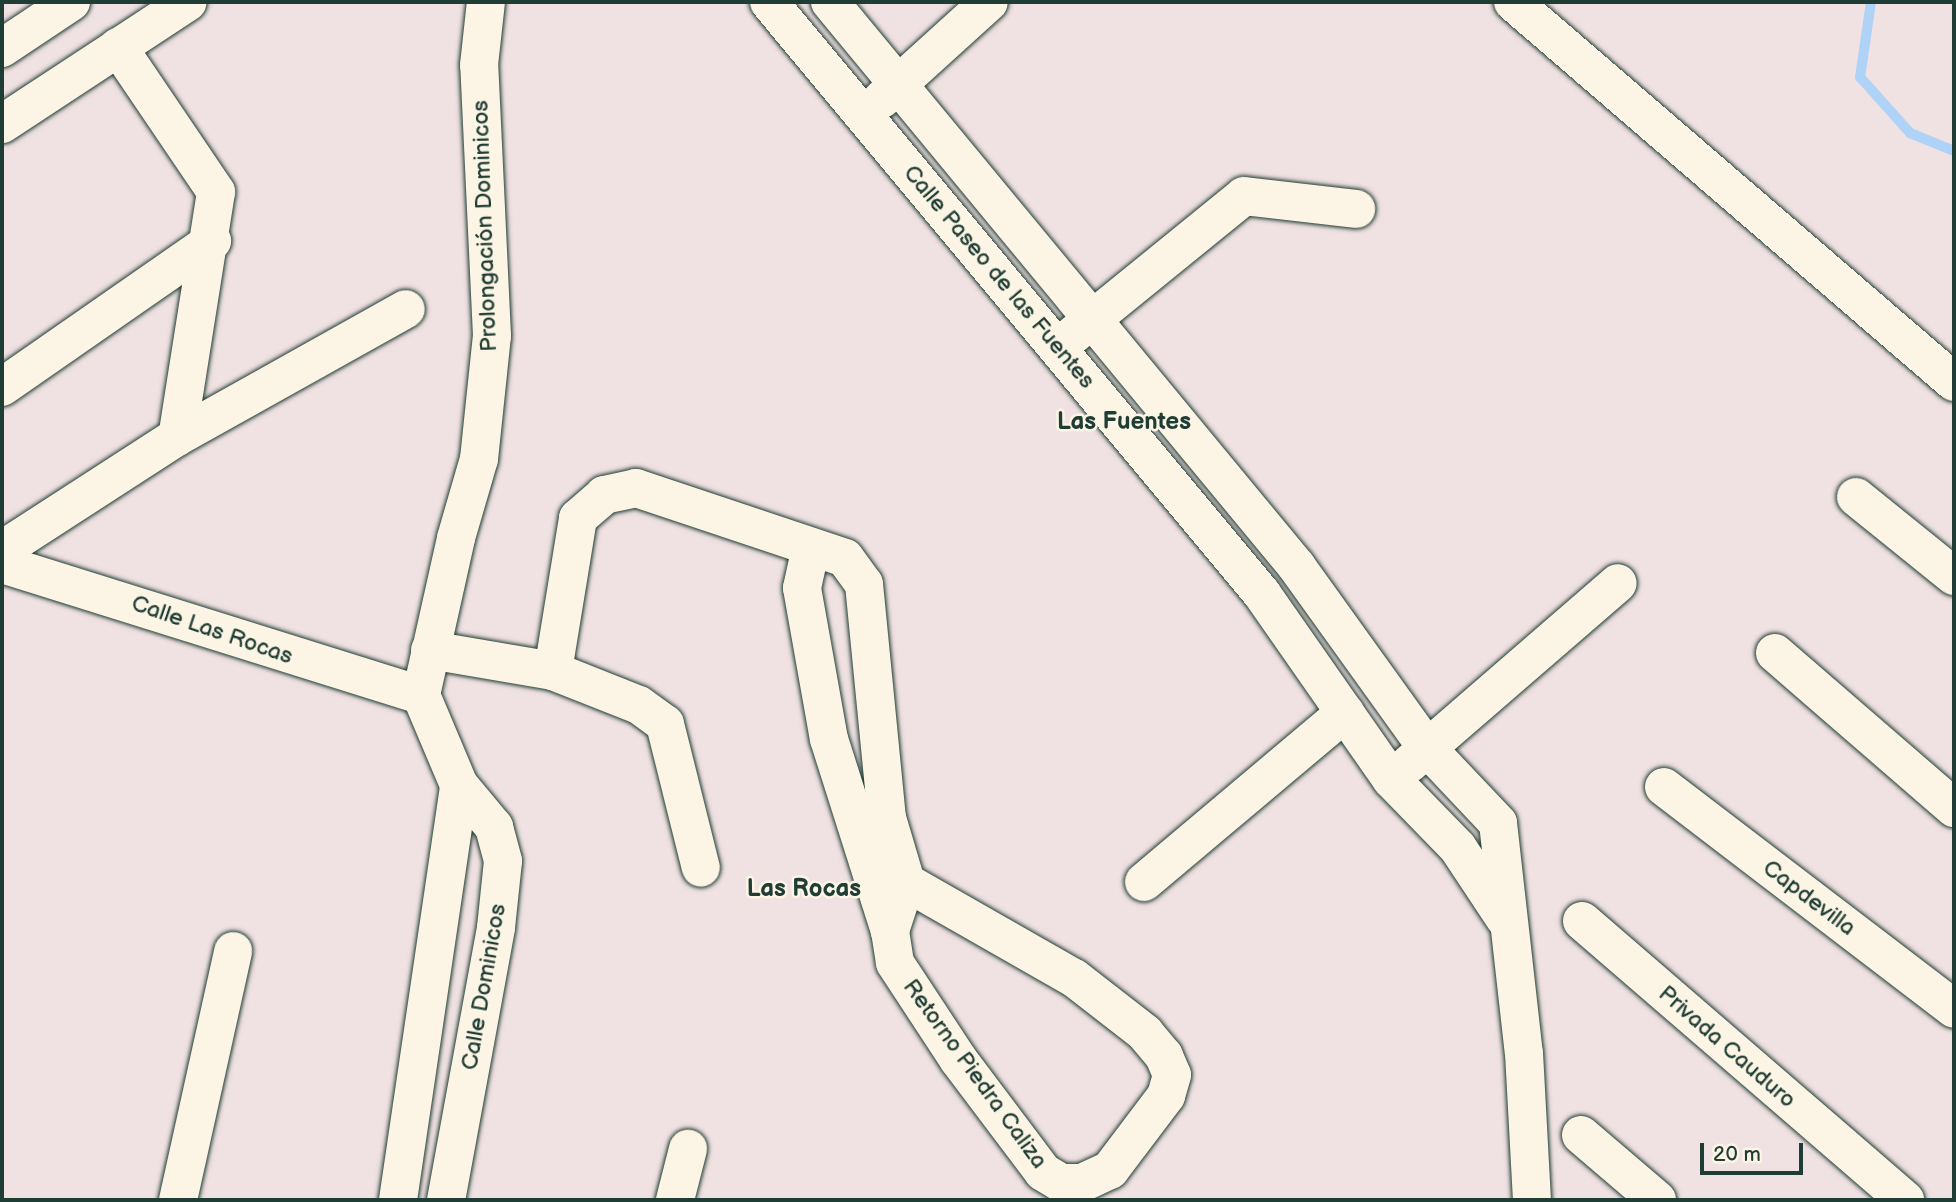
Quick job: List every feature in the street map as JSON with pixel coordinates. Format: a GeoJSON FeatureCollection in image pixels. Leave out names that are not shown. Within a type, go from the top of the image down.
{"type":"FeatureCollection","features":[{"type":"Feature","properties":{"kind":"street"},"geometry":{"type":"LineString","coordinates":[[2,124],[188,2]]}},
{"type":"Feature","properties":{"kind":"street","name":"Prolongación Dominicos"},"geometry":{"type":"LineString","coordinates":[[421,695],[479,459],[492,336],[479,65],[486,2]]}},
{"type":"Feature","properties":{"kind":"street","name":"Calle Paseo de las Fuentes"},"geometry":{"type":"LineString","coordinates":[[769,2],[1262,594],[1391,779],[1458,848],[1506,921]]}},
{"type":"Feature","properties":{"kind":"street","name":"Calle Paseo de las Fuentes"},"geometry":{"type":"LineString","coordinates":[[830,2],[903,85],[1297,567],[1428,749],[1498,823],[1506,921],[1524,1054],[1532,1200]]}},
{"type":"Feature","properties":{"kind":"street"},"geometry":{"type":"LineString","coordinates":[[863,112],[903,85],[989,2]]}},
{"type":"Feature","properties":{"kind":"street"},"geometry":{"type":"LineString","coordinates":[[1513,2],[1954,382]]}},
{"type":"Feature","properties":{"kind":"street"},"geometry":{"type":"LineString","coordinates":[[2,48],[68,3]]}},
{"type":"Feature","properties":{"kind":"street"},"geometry":{"type":"LineString","coordinates":[[118,47],[216,192],[212,241],[177,437]]}},
{"type":"Feature","properties":{"kind":"street"},"geometry":{"type":"LineString","coordinates":[[1058,347],[1244,196],[1356,209]]}},
{"type":"Feature","properties":{"kind":"street"},"geometry":{"type":"LineString","coordinates":[[2,387],[212,241]]}},
{"type":"Feature","properties":{"kind":"street"},"geometry":{"type":"LineString","coordinates":[[2,550],[177,437],[406,309]]}},
{"type":"Feature","properties":{"kind":"street"},"geometry":{"type":"LineString","coordinates":[[553,671],[578,518],[604,495],[636,488],[845,558],[864,583],[887,818],[906,883]]}},
{"type":"Feature","properties":{"kind":"street"},"geometry":{"type":"LineString","coordinates":[[1856,497],[1954,576]]}},
{"type":"Feature","properties":{"kind":"street"},"geometry":{"type":"LineString","coordinates":[[811,547],[802,587],[829,739],[890,931]]}},
{"type":"Feature","properties":{"kind":"street","name":"Calle Las Rocas"},"geometry":{"type":"LineString","coordinates":[[2,564],[421,695]]}},
{"type":"Feature","properties":{"kind":"street"},"geometry":{"type":"LineString","coordinates":[[1262,594],[1297,567]]}},
{"type":"Feature","properties":{"kind":"street"},"geometry":{"type":"LineString","coordinates":[[1391,779],[1618,583]]}},
{"type":"Feature","properties":{"kind":"street"},"geometry":{"type":"LineString","coordinates":[[430,650],[553,671],[639,705],[664,724],[701,868]]}},
{"type":"Feature","properties":{"kind":"street"},"geometry":{"type":"LineString","coordinates":[[1775,653],[1954,808]]}},
{"type":"Feature","properties":{"kind":"street","name":"Calle Dominicos"},"geometry":{"type":"LineString","coordinates":[[421,695],[458,785],[494,827],[503,861],[496,928],[446,1200]]}},
{"type":"Feature","properties":{"kind":"street"},"geometry":{"type":"LineString","coordinates":[[1144,882],[1345,713]]}},
{"type":"Feature","properties":{"kind":"street"},"geometry":{"type":"LineString","coordinates":[[398,1200],[458,785]]}},
{"type":"Feature","properties":{"kind":"street","name":"Capdevilla"},"geometry":{"type":"LineString","coordinates":[[1664,787],[1954,1009]]}},
{"type":"Feature","properties":{"kind":"street","name":"Retorno Piedra Caliza"},"geometry":{"type":"LineString","coordinates":[[906,883],[1074,978],[1145,1033],[1164,1056],[1172,1075],[1166,1096],[1110,1170],[1082,1183],[1061,1183],[1043,1172],[958,1059],[895,963],[890,931],[906,883]]}},
{"type":"Feature","properties":{"kind":"street","name":"Privada Cauduro"},"geometry":{"type":"LineString","coordinates":[[1582,922],[1905,1200]]}},
{"type":"Feature","properties":{"kind":"street"},"geometry":{"type":"LineString","coordinates":[[178,1200],[233,951]]}},
{"type":"Feature","properties":{"kind":"street"},"geometry":{"type":"LineString","coordinates":[[1581,1135],[1657,1200]]}},
{"type":"Feature","properties":{"kind":"street"},"geometry":{"type":"LineString","coordinates":[[675,1200],[688,1149]]}},
{"type":"Feature","properties":{"kind":"waterway"},"geometry":{"type":"LineString","coordinates":[[1871,2],[1860,77],[1910,133],[1954,151]]}},
{"type":"Feature","properties":{"kind":"district","name":"Las Fuentes"},"geometry":{"type":"Point","coordinates":[1124,422]}},
{"type":"Feature","properties":{"kind":"district","name":"Las Rocas"},"geometry":{"type":"Point","coordinates":[804,889]}}]}
